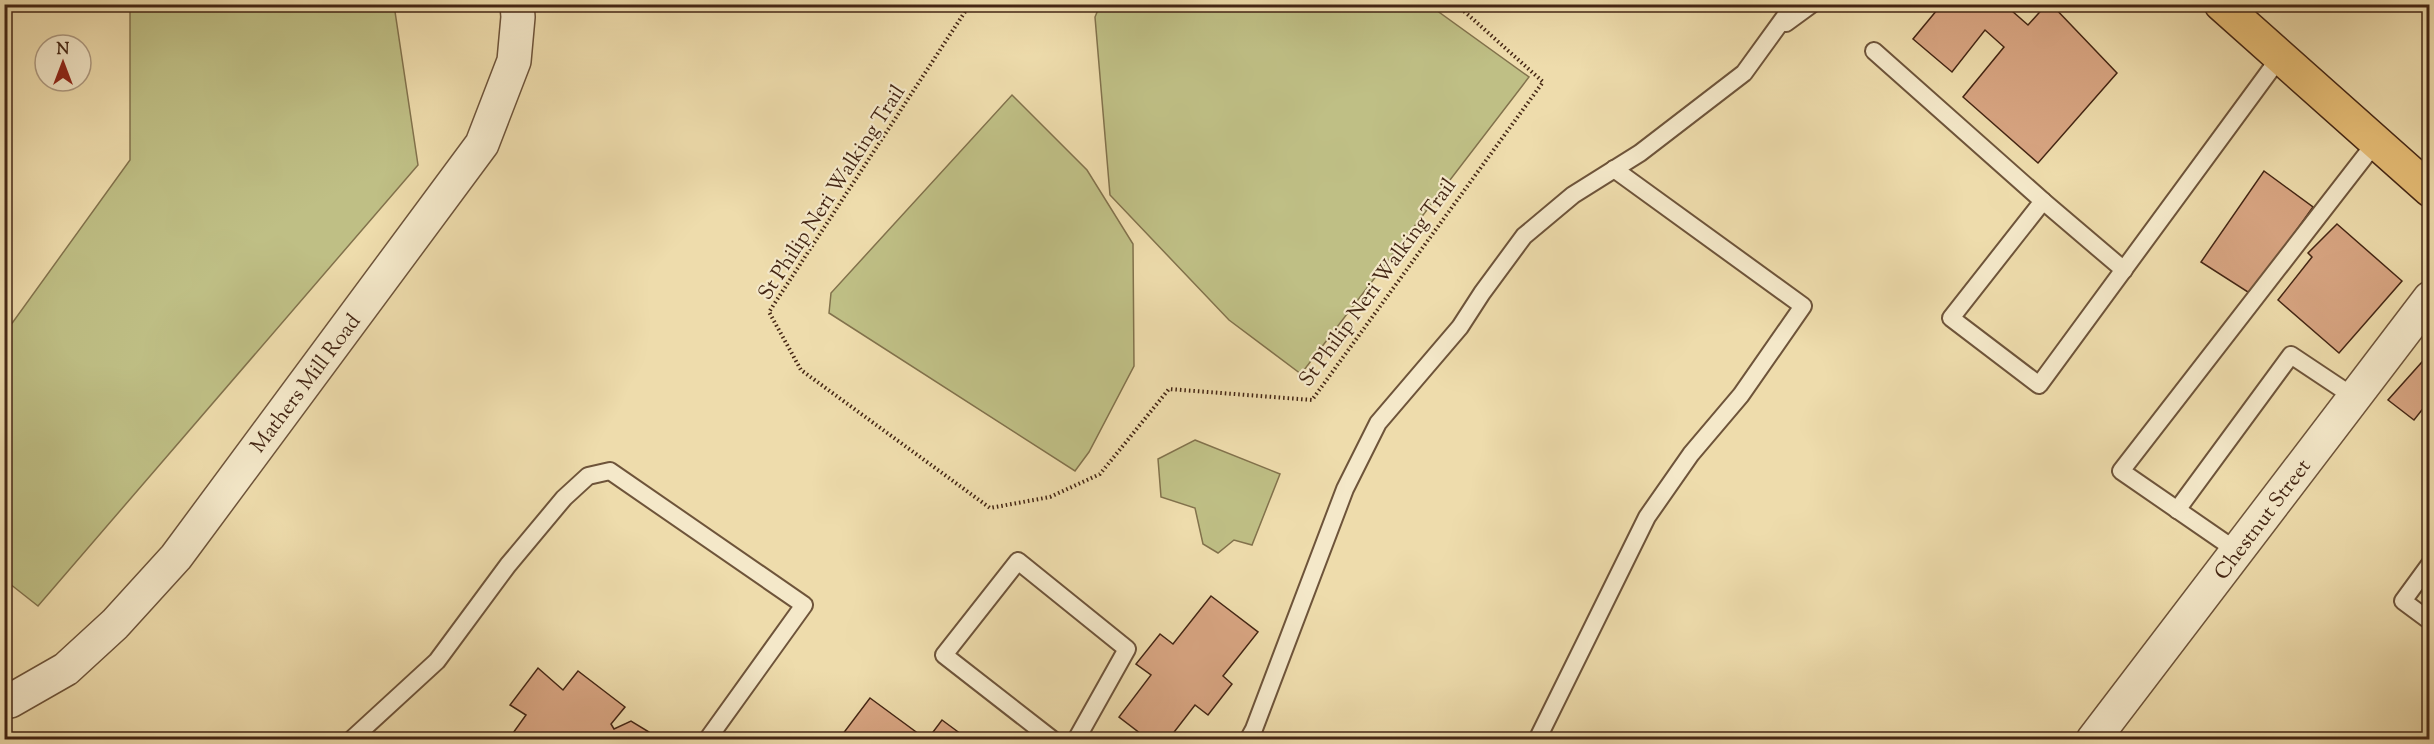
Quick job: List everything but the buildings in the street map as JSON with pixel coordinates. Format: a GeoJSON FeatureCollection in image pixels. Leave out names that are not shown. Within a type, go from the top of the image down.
{"type":"FeatureCollection","features":[{"type":"Feature","properties":{"kind":"main road"},"geometry":{"type":"LineString","coordinates":[[2221,4],[2430,190]]}},
{"type":"Feature","properties":{"kind":"street","name":"Mathers Mill Road"},"geometry":{"type":"LineString","coordinates":[[4,702],[10,701],[66,669],[115,624],[176,558],[482,144],[514,61],[517,4]]}},
{"type":"Feature","properties":{"kind":"street","name":"Chestnut Street"},"geometry":{"type":"LineString","coordinates":[[2093,740],[2430,298]]}},
{"type":"Feature","properties":{"kind":"lane"},"geometry":{"type":"LineString","coordinates":[[1248,740],[1345,489],[1378,423],[1460,327],[1524,236],[1573,195],[1640,153],[1744,73],[1794,4]]}},
{"type":"Feature","properties":{"kind":"lane"},"geometry":{"type":"LineString","coordinates":[[1776,31],[1812,4]]}},
{"type":"Feature","properties":{"kind":"lane"},"geometry":{"type":"LineString","coordinates":[[1874,51],[2124,270]]}},
{"type":"Feature","properties":{"kind":"lane"},"geometry":{"type":"LineString","coordinates":[[2043,201],[1951,318],[2039,384],[2280,57]]}},
{"type":"Feature","properties":{"kind":"lane"},"geometry":{"type":"LineString","coordinates":[[2236,551],[2121,471],[2376,142]]}},
{"type":"Feature","properties":{"kind":"lane"},"geometry":{"type":"LineString","coordinates":[[1536,740],[1647,517],[1691,454],[1741,395],[1803,306],[1614,169]]}},
{"type":"Feature","properties":{"kind":"lane"},"geometry":{"type":"LineString","coordinates":[[2177,510],[2291,355],[2354,397]]}},
{"type":"Feature","properties":{"kind":"lane"},"geometry":{"type":"LineString","coordinates":[[351,740],[437,661],[508,565],[564,498],[588,476],[610,471],[804,605],[707,740]]}},
{"type":"Feature","properties":{"kind":"lane"},"geometry":{"type":"LineString","coordinates":[[1053,740],[944,655],[1018,561],[1127,649],[1076,740]]}},
{"type":"Feature","properties":{"kind":"lane"},"geometry":{"type":"LineString","coordinates":[[2430,564],[2403,601],[2430,621]]}},
{"type":"Feature","properties":{"kind":"path","name":"St Philip Neri Walking Trail"},"geometry":{"type":"LineString","coordinates":[[970,4],[769,312],[801,370],[990,508],[1050,497],[1100,474],[1170,389],[1312,400],[1543,82],[1456,4]]}},
{"type":"Feature","properties":{"kind":"green space"},"geometry":{"type":"Polygon","coordinates":[[[130,5],[394,5],[418,165],[38,606],[5,580],[5,333],[130,160],[130,5]]]}},
{"type":"Feature","properties":{"kind":"green space"},"geometry":{"type":"Polygon","coordinates":[[[1100,5],[1429,5],[1529,77],[1301,374],[1229,320],[1110,195],[1095,17],[1100,5]]]}},
{"type":"Feature","properties":{"kind":"green space"},"geometry":{"type":"Polygon","coordinates":[[[1012,95],[1087,170],[1133,244],[1134,366],[1089,452],[1075,471],[829,313],[831,293],[1012,95]]]}},
{"type":"Feature","properties":{"kind":"green space"},"geometry":{"type":"Polygon","coordinates":[[[1195,440],[1280,474],[1252,545],[1234,540],[1218,553],[1203,544],[1195,508],[1161,497],[1158,459],[1195,440]]]}}]}
